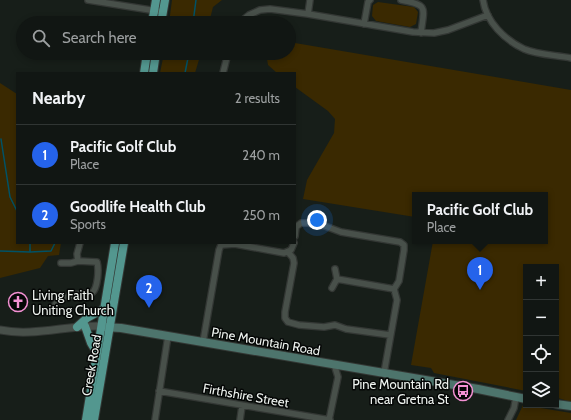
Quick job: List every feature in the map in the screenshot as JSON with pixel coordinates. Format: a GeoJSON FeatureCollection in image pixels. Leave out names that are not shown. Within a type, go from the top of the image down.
{"type":"FeatureCollection","features":[{"type":"Feature","properties":{"kind":"main road"},"geometry":{"type":"LineString","coordinates":[[156,0],[159,16]]}},
{"type":"Feature","properties":{"kind":"main road"},"geometry":{"type":"LineString","coordinates":[[156,16],[165,0]]}},
{"type":"Feature","properties":{"kind":"main road"},"geometry":{"type":"LineString","coordinates":[[144,72],[146,60]]}},
{"type":"Feature","properties":{"kind":"main road"},"geometry":{"type":"LineString","coordinates":[[153,72],[155,60]]}},
{"type":"Feature","properties":{"kind":"main road","name":"Creek Road"},"geometry":{"type":"LineString","coordinates":[[86,420],[97,353],[106,327],[104,308],[115,244]]}},
{"type":"Feature","properties":{"kind":"main road","name":"Creek Road"},"geometry":{"type":"LineString","coordinates":[[94,420],[106,327],[124,244]]}},
{"type":"Feature","properties":{"kind":"main road"},"geometry":{"type":"LineString","coordinates":[[97,353],[81,327],[87,318],[104,308]]}},
{"type":"Feature","properties":{"kind":"main road","name":"Pine Mountain Road"},"geometry":{"type":"LineString","coordinates":[[106,327],[347,366],[523,398]]}},
{"type":"Feature","properties":{"kind":"main road"},"geometry":{"type":"LineString","coordinates":[[559,404],[571,406]]}},
{"type":"Feature","properties":{"kind":"street"},"geometry":{"type":"LineString","coordinates":[[88,0],[158,12]]}},
{"type":"Feature","properties":{"kind":"street"},"geometry":{"type":"LineString","coordinates":[[308,14],[310,0]]}},
{"type":"Feature","properties":{"kind":"street"},"geometry":{"type":"LineString","coordinates":[[364,24],[368,2],[370,0]]}},
{"type":"Feature","properties":{"kind":"street"},"geometry":{"type":"LineString","coordinates":[[401,0],[418,3],[422,6],[424,10],[421,33]]}},
{"type":"Feature","properties":{"kind":"street"},"geometry":{"type":"LineString","coordinates":[[483,0],[488,15],[497,29],[510,40],[525,49],[571,58]]}},
{"type":"Feature","properties":{"kind":"street"},"geometry":{"type":"LineString","coordinates":[[249,16],[260,10],[270,9],[421,33],[434,33],[448,30],[488,15]]}},
{"type":"Feature","properties":{"kind":"street"},"geometry":{"type":"LineString","coordinates":[[223,72],[226,60]]}},
{"type":"Feature","properties":{"kind":"street"},"geometry":{"type":"LineString","coordinates":[[296,227],[301,224],[308,223],[325,226],[341,232],[400,242],[404,245],[399,281],[394,289],[397,300],[384,373]]}},
{"type":"Feature","properties":{"kind":"street"},"geometry":{"type":"LineString","coordinates":[[78,261],[77,254],[80,244]]}},
{"type":"Feature","properties":{"kind":"street"},"geometry":{"type":"LineString","coordinates":[[203,342],[220,244],[235,244],[284,253],[291,250],[294,244]]}},
{"type":"Feature","properties":{"kind":"street"},"geometry":{"type":"LineString","coordinates":[[288,252],[293,258],[294,263],[285,312],[285,318],[288,322],[299,325],[324,327],[336,325],[346,329],[390,335]]}},
{"type":"Feature","properties":{"kind":"street"},"geometry":{"type":"LineString","coordinates":[[55,305],[58,298],[80,294],[90,294],[93,292],[95,289],[98,271],[96,262],[78,261],[61,263]]}},
{"type":"Feature","properties":{"kind":"street"},"geometry":{"type":"LineString","coordinates":[[332,288],[337,279],[335,269]]}},
{"type":"Feature","properties":{"kind":"street"},"geometry":{"type":"LineString","coordinates":[[337,279],[394,289]]}},
{"type":"Feature","properties":{"kind":"street","name":"Pine Mountain Road"},"geometry":{"type":"LineString","coordinates":[[0,330],[24,332],[81,327],[106,327]]}},
{"type":"Feature","properties":{"kind":"street"},"geometry":{"type":"LineString","coordinates":[[154,420],[168,336]]}},
{"type":"Feature","properties":{"kind":"street"},"geometry":{"type":"LineString","coordinates":[[330,420],[338,377],[334,364]]}},
{"type":"Feature","properties":{"kind":"street"},"geometry":{"type":"LineString","coordinates":[[338,377],[347,366]]}},
{"type":"Feature","properties":{"kind":"street","name":"Firthshire Street"},"geometry":{"type":"LineString","coordinates":[[159,391],[330,420]]}},
{"type":"Feature","properties":{"kind":"street"},"geometry":{"type":"LineString","coordinates":[[508,420],[514,408],[516,397]]}},
{"type":"Feature","properties":{"kind":"street"},"geometry":{"type":"LineString","coordinates":[[240,420],[242,406]]}},
{"type":"Feature","properties":{"kind":"shaded area"},"geometry":{"type":"Polygon","coordinates":[[[172,0],[222,0],[213,7],[211,16],[170,16],[172,0]]]}},
{"type":"Feature","properties":{"kind":"shaded area"},"geometry":{"type":"Polygon","coordinates":[[[378,2],[414,7],[418,12],[416,24],[410,27],[376,21],[372,16],[373,5],[378,2]]]}},
{"type":"Feature","properties":{"kind":"shaded area"},"geometry":{"type":"Polygon","coordinates":[[[296,43],[571,90],[571,402],[559,398],[559,264],[523,264],[523,390],[434,373],[431,368],[411,365],[432,244],[548,244],[548,192],[412,192],[412,217],[303,199],[307,180],[334,133],[335,119],[328,111],[296,88],[296,72],[276,72],[268,65],[267,60],[296,60],[296,43]]]}},
{"type":"Feature","properties":{"kind":"shaded area"},"geometry":{"type":"Polygon","coordinates":[[[163,60],[199,60],[195,72],[160,72],[163,60]]]}},
{"type":"Feature","properties":{"kind":"shaded area"},"geometry":{"type":"Polygon","coordinates":[[[0,83],[16,93],[16,244],[61,244],[59,255],[48,256],[40,268],[0,278],[0,83]]]}},
{"type":"Feature","properties":{"kind":"shaded area"},"geometry":{"type":"Polygon","coordinates":[[[523,405],[523,408],[541,408],[571,413],[571,420],[516,420],[523,405]]]}},
{"type":"Feature","properties":{"kind":"waterway"},"geometry":{"type":"LineString","coordinates":[[194,16],[196,0]]}},
{"type":"Feature","properties":{"kind":"waterway"},"geometry":{"type":"LineString","coordinates":[[185,72],[188,60]]}},
{"type":"Feature","properties":{"kind":"waterway"},"geometry":{"type":"LineString","coordinates":[[1,139],[10,197],[16,209]]}},
{"type":"Feature","properties":{"kind":"waterway"},"geometry":{"type":"LineString","coordinates":[[30,244],[30,252]]}},
{"type":"Feature","properties":{"kind":"waterway"},"geometry":{"type":"LineString","coordinates":[[0,251],[51,251],[54,244]]}},
{"type":"Feature","properties":{"kind":"place","name":"Pacific Golf Club"},"geometry":{"type":"Point","coordinates":[480,290]}},
{"type":"Feature","properties":{"kind":"place","name":"Living Faith Uniting Church"},"geometry":{"type":"Point","coordinates":[18,302]}},
{"type":"Feature","properties":{"kind":"place","name":"Goodlife Health Club"},"geometry":{"type":"Point","coordinates":[149,308]}},
{"type":"Feature","properties":{"kind":"place","name":"Pine Mountain Rd near Gretna St"},"geometry":{"type":"Point","coordinates":[463,391]}}]}
